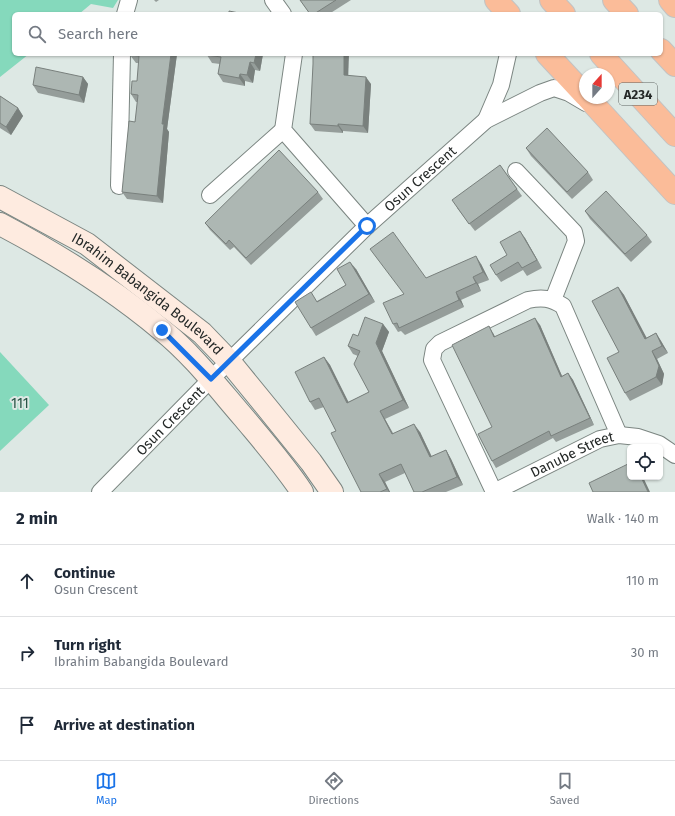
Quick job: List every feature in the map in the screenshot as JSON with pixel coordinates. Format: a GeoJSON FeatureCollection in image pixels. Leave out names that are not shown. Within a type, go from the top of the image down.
{"type":"FeatureCollection","features":[{"type":"Feature","properties":{"kind":"highway"},"geometry":{"type":"LineString","coordinates":[[496,0],[507,12]]}},
{"type":"Feature","properties":{"kind":"highway"},"geometry":{"type":"LineString","coordinates":[[551,0],[562,12]]}},
{"type":"Feature","properties":{"kind":"highway"},"geometry":{"type":"LineString","coordinates":[[614,0],[625,12]]}},
{"type":"Feature","properties":{"kind":"highway"},"geometry":{"type":"LineString","coordinates":[[670,0],[675,6]]}},
{"type":"Feature","properties":{"kind":"highway"},"geometry":{"type":"LineString","coordinates":[[663,52],[675,65]]}},
{"type":"Feature","properties":{"kind":"highway"},"geometry":{"type":"LineString","coordinates":[[549,56],[579,89]]}},
{"type":"Feature","properties":{"kind":"highway","name":"A234"},"geometry":{"type":"LineString","coordinates":[[603,56],[675,135]]}},
{"type":"Feature","properties":{"kind":"highway"},"geometry":{"type":"LineString","coordinates":[[593,104],[675,193]]}},
{"type":"Feature","properties":{"kind":"street"},"geometry":{"type":"LineString","coordinates":[[126,12],[129,0]]}},
{"type":"Feature","properties":{"kind":"street"},"geometry":{"type":"LineString","coordinates":[[273,0],[282,12]]}},
{"type":"Feature","properties":{"kind":"street"},"geometry":{"type":"LineString","coordinates":[[490,0],[496,12]]}},
{"type":"Feature","properties":{"kind":"street"},"geometry":{"type":"LineString","coordinates":[[119,186],[122,56]]}},
{"type":"Feature","properties":{"kind":"street"},"geometry":{"type":"LineString","coordinates":[[210,196],[283,130],[294,56]]}},
{"type":"Feature","properties":{"kind":"street"},"geometry":{"type":"LineString","coordinates":[[486,120],[501,85],[508,56]]}},
{"type":"Feature","properties":{"kind":"street"},"geometry":{"type":"LineString","coordinates":[[486,120],[540,93],[554,88],[579,98],[603,115]]}},
{"type":"Feature","properties":{"kind":"street","name":"Osun Crescent"},"geometry":{"type":"LineString","coordinates":[[100,492],[229,361],[367,226],[486,120]]}},
{"type":"Feature","properties":{"kind":"street"},"geometry":{"type":"LineString","coordinates":[[283,130],[367,226]]}},
{"type":"Feature","properties":{"kind":"street"},"geometry":{"type":"LineString","coordinates":[[516,171],[574,232],[576,241],[553,300]]}},
{"type":"Feature","properties":{"kind":"street","name":"Ibrahim Babangida Boulevard"},"geometry":{"type":"LineString","coordinates":[[0,197],[87,244],[202,333],[229,361],[311,462],[332,492]]}},
{"type":"Feature","properties":{"kind":"street","name":"Ibrahim Babangida Boulevard"},"geometry":{"type":"LineString","coordinates":[[0,224],[41,245],[100,283],[162,330],[211,379],[288,472],[302,492]]}},
{"type":"Feature","properties":{"kind":"street"},"geometry":{"type":"LineString","coordinates":[[494,492],[432,360],[434,349],[440,343],[528,300],[540,298],[553,300],[563,306],[619,435]]}},
{"type":"Feature","properties":{"kind":"street","name":"Danube Street"},"geometry":{"type":"LineString","coordinates":[[494,492],[600,439],[619,435],[638,437],[659,444],[675,455]]}},
{"type":"Feature","properties":{"kind":"green space"},"geometry":{"type":"Polygon","coordinates":[[[0,0],[118,0],[113,8],[91,4],[81,12],[12,12],[12,56],[26,56],[0,77],[0,0]]]}},
{"type":"Feature","properties":{"kind":"green space","name":"111"},"geometry":{"type":"Polygon","coordinates":[[[0,352],[49,405],[0,451],[0,352]]]}},
{"type":"Feature","properties":{"kind":"building"},"geometry":{"type":"Polygon","coordinates":[[[300,0],[336,0],[317,12],[309,12],[300,0]]]}},
{"type":"Feature","properties":{"kind":"building"},"geometry":{"type":"Polygon","coordinates":[[[139,56],[171,56],[162,124],[164,124],[157,196],[122,192],[129,121],[135,122],[138,95],[131,94],[132,81],[137,81],[139,56]]]}},
{"type":"Feature","properties":{"kind":"building"},"geometry":{"type":"Polygon","coordinates":[[[214,56],[256,56],[254,63],[250,62],[247,75],[240,74],[239,78],[218,74],[221,57],[214,56]]]}},
{"type":"Feature","properties":{"kind":"building"},"geometry":{"type":"Polygon","coordinates":[[[313,56],[344,56],[344,75],[366,77],[363,126],[310,124],[313,56]]]}},
{"type":"Feature","properties":{"kind":"building"},"geometry":{"type":"Polygon","coordinates":[[[36,67],[83,77],[79,95],[33,85],[36,67]]]}},
{"type":"Feature","properties":{"kind":"building"},"geometry":{"type":"Polygon","coordinates":[[[0,96],[18,108],[6,127],[0,123],[0,96]]]}},
{"type":"Feature","properties":{"kind":"building"},"geometry":{"type":"Polygon","coordinates":[[[547,128],[588,172],[567,192],[526,148],[547,128]]]}},
{"type":"Feature","properties":{"kind":"building"},"geometry":{"type":"Polygon","coordinates":[[[279,150],[318,192],[246,258],[229,240],[226,244],[205,223],[279,150]]]}},
{"type":"Feature","properties":{"kind":"building"},"geometry":{"type":"Polygon","coordinates":[[[500,165],[517,189],[469,224],[452,200],[500,165]]]}},
{"type":"Feature","properties":{"kind":"building"},"geometry":{"type":"Polygon","coordinates":[[[606,191],[647,235],[625,254],[585,211],[606,191]]]}},
{"type":"Feature","properties":{"kind":"building"},"geometry":{"type":"Polygon","coordinates":[[[520,231],[537,260],[522,268],[518,262],[496,275],[490,265],[507,255],[500,242],[520,231]]]}},
{"type":"Feature","properties":{"kind":"building"},"geometry":{"type":"Polygon","coordinates":[[[393,232],[426,278],[476,256],[483,272],[473,277],[476,283],[456,292],[459,300],[399,328],[397,323],[393,324],[383,303],[404,294],[370,249],[393,232]]]}},
{"type":"Feature","properties":{"kind":"building"},"geometry":{"type":"Polygon","coordinates":[[[350,262],[369,294],[311,328],[295,302],[311,292],[317,302],[346,285],[337,269],[350,262]]]}},
{"type":"Feature","properties":{"kind":"building"},"geometry":{"type":"Polygon","coordinates":[[[618,287],[645,339],[656,333],[662,346],[652,351],[659,366],[656,377],[625,393],[607,358],[619,352],[592,301],[618,287]]]}},
{"type":"Feature","properties":{"kind":"building"},"geometry":{"type":"Polygon","coordinates":[[[365,317],[383,324],[376,343],[403,400],[380,411],[392,434],[414,424],[430,457],[446,450],[457,477],[422,492],[414,492],[401,464],[379,474],[387,489],[380,492],[361,492],[331,433],[336,431],[319,398],[310,402],[295,372],[324,357],[347,403],[369,392],[354,364],[360,351],[348,346],[353,334],[358,336],[365,317]]]}},
{"type":"Feature","properties":{"kind":"building"},"geometry":{"type":"Polygon","coordinates":[[[535,318],[561,377],[568,373],[590,418],[551,436],[549,431],[492,461],[478,434],[492,427],[452,345],[489,326],[494,337],[535,318]]]}},
{"type":"Feature","properties":{"kind":"building"},"geometry":{"type":"Polygon","coordinates":[[[627,464],[627,480],[642,480],[648,492],[593,492],[589,483],[627,464]]]}},
{"type":"Feature","properties":{"kind":"route"},"geometry":{"type":"LineString","coordinates":[[162,330],[188,354],[211,379],[367,226]]}}]}
